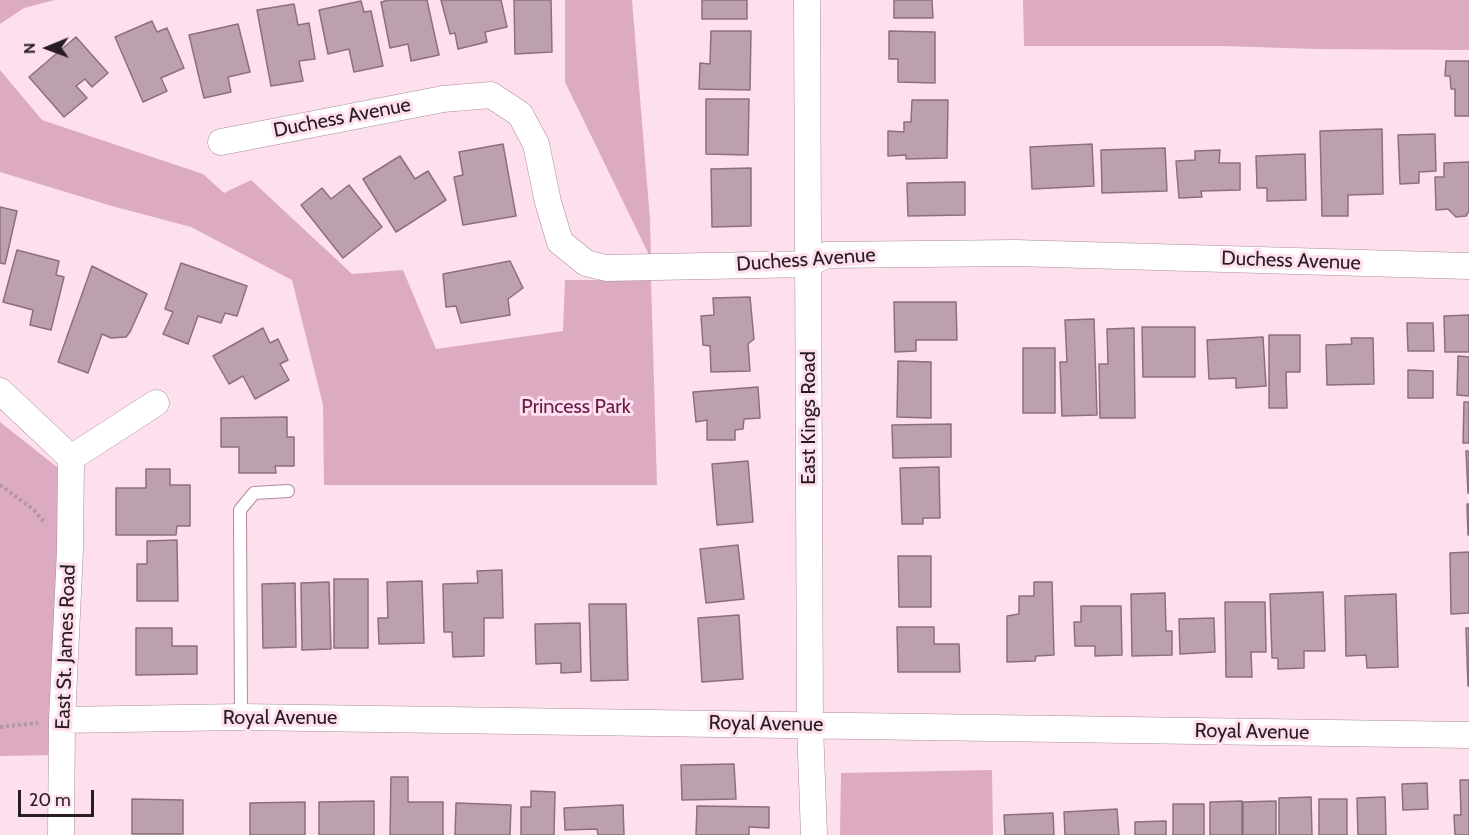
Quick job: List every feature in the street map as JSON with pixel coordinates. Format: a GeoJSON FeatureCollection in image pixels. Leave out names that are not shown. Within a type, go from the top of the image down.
{"type":"FeatureCollection","features":[{"type":"Feature","properties":{"kind":"street","name":"East Kings Road"},"geometry":{"type":"LineString","coordinates":[[807,0],[810,725],[814,835]]}},
{"type":"Feature","properties":{"kind":"street","name":"Duchess Avenue"},"geometry":{"type":"LineString","coordinates":[[220,142],[443,99],[491,95],[520,114],[536,144],[548,202],[560,242],[586,263],[606,268],[808,264],[826,255],[1015,253],[1469,266]]}},
{"type":"Feature","properties":{"kind":"street"},"geometry":{"type":"LineString","coordinates":[[0,391],[71,459],[156,403]]}},
{"type":"Feature","properties":{"kind":"street","name":"East St. James Road"},"geometry":{"type":"LineString","coordinates":[[61,835],[62,720],[70,550],[71,459]]}},
{"type":"Feature","properties":{"kind":"street","name":"Royal Avenue"},"geometry":{"type":"LineString","coordinates":[[62,720],[241,717],[1469,735]]}},
{"type":"Feature","properties":{"kind":"lane"},"geometry":{"type":"LineString","coordinates":[[241,717],[240,510],[254,493],[288,491]]}},
{"type":"Feature","properties":{"kind":"path"},"geometry":{"type":"LineString","coordinates":[[0,485],[33,509],[70,550]]}},
{"type":"Feature","properties":{"kind":"path"},"geometry":{"type":"LineString","coordinates":[[0,727],[62,720]]}},
{"type":"Feature","properties":{"kind":"green space"},"geometry":{"type":"Polygon","coordinates":[[[0,0],[55,0],[24,8],[0,24],[0,0]]]}},
{"type":"Feature","properties":{"kind":"green space"},"geometry":{"type":"Polygon","coordinates":[[[565,0],[632,0],[650,220],[651,259],[565,82],[565,0]]]}},
{"type":"Feature","properties":{"kind":"green space"},"geometry":{"type":"Polygon","coordinates":[[[1023,0],[1469,0],[1469,50],[1024,46],[1023,0]]]}},
{"type":"Feature","properties":{"kind":"green space","name":"Princess Park"},"geometry":{"type":"Polygon","coordinates":[[[0,70],[42,120],[203,174],[224,193],[251,180],[352,274],[403,270],[436,349],[563,331],[565,280],[651,280],[657,485],[324,485],[323,405],[292,280],[191,227],[0,172],[0,70]]]}},
{"type":"Feature","properties":{"kind":"green space"},"geometry":{"type":"Polygon","coordinates":[[[0,422],[62,471],[56,755],[0,756],[0,422]]]}},
{"type":"Feature","properties":{"kind":"green space"},"geometry":{"type":"Polygon","coordinates":[[[992,770],[993,835],[840,835],[841,773],[992,770]]]}},
{"type":"Feature","properties":{"kind":"building"},"geometry":{"type":"Polygon","coordinates":[[[427,0],[439,55],[411,61],[408,44],[390,48],[381,2],[427,0]]]}},
{"type":"Feature","properties":{"kind":"building"},"geometry":{"type":"Polygon","coordinates":[[[441,0],[501,0],[507,27],[485,32],[487,42],[458,49],[455,33],[450,34],[441,0]]]}},
{"type":"Feature","properties":{"kind":"building"},"geometry":{"type":"Polygon","coordinates":[[[514,0],[551,0],[552,52],[515,54],[514,0]]]}},
{"type":"Feature","properties":{"kind":"building"},"geometry":{"type":"Polygon","coordinates":[[[702,0],[747,0],[747,19],[702,19],[702,0]]]}},
{"type":"Feature","properties":{"kind":"building"},"geometry":{"type":"Polygon","coordinates":[[[894,0],[932,0],[933,18],[894,18],[894,0]]]}},
{"type":"Feature","properties":{"kind":"building"},"geometry":{"type":"Polygon","coordinates":[[[361,1],[364,12],[371,11],[383,66],[354,72],[349,49],[328,54],[319,10],[361,1]]]}},
{"type":"Feature","properties":{"kind":"building"},"geometry":{"type":"Polygon","coordinates":[[[294,4],[298,25],[309,23],[315,59],[299,61],[303,81],[271,86],[257,10],[294,4]]]}},
{"type":"Feature","properties":{"kind":"building"},"geometry":{"type":"Polygon","coordinates":[[[152,21],[157,32],[167,28],[184,68],[161,78],[167,91],[143,102],[115,37],[152,21]]]}},
{"type":"Feature","properties":{"kind":"building"},"geometry":{"type":"Polygon","coordinates":[[[238,24],[250,72],[228,77],[231,92],[204,98],[189,35],[238,24]]]}},
{"type":"Feature","properties":{"kind":"building"},"geometry":{"type":"Polygon","coordinates":[[[711,31],[751,31],[750,90],[699,89],[700,63],[710,64],[711,31]]]}},
{"type":"Feature","properties":{"kind":"building"},"geometry":{"type":"Polygon","coordinates":[[[889,31],[935,32],[935,83],[898,82],[898,59],[889,59],[889,31]]]}},
{"type":"Feature","properties":{"kind":"building"},"geometry":{"type":"Polygon","coordinates":[[[76,37],[108,73],[92,87],[85,79],[76,86],[87,98],[64,117],[29,77],[76,37]]]}},
{"type":"Feature","properties":{"kind":"building"},"geometry":{"type":"Polygon","coordinates":[[[1446,61],[1469,61],[1469,116],[1455,116],[1455,89],[1451,89],[1450,76],[1445,76],[1446,61]]]}},
{"type":"Feature","properties":{"kind":"building"},"geometry":{"type":"Polygon","coordinates":[[[706,99],[749,99],[748,155],[706,154],[706,99]]]}},
{"type":"Feature","properties":{"kind":"building"},"geometry":{"type":"Polygon","coordinates":[[[912,100],[948,100],[947,158],[906,159],[906,155],[888,156],[888,131],[904,132],[904,122],[911,122],[912,100]]]}},
{"type":"Feature","properties":{"kind":"building"},"geometry":{"type":"Polygon","coordinates":[[[1382,129],[1383,194],[1348,195],[1348,216],[1322,216],[1320,131],[1382,129]]]}},
{"type":"Feature","properties":{"kind":"building"},"geometry":{"type":"Polygon","coordinates":[[[1435,134],[1436,171],[1419,172],[1419,183],[1400,184],[1398,135],[1435,134]]]}},
{"type":"Feature","properties":{"kind":"building"},"geometry":{"type":"Polygon","coordinates":[[[503,144],[516,216],[463,225],[454,177],[463,175],[459,152],[503,144]]]}},
{"type":"Feature","properties":{"kind":"building"},"geometry":{"type":"Polygon","coordinates":[[[1092,144],[1094,186],[1032,189],[1030,147],[1092,144]]]}},
{"type":"Feature","properties":{"kind":"building"},"geometry":{"type":"Polygon","coordinates":[[[1165,148],[1167,191],[1102,193],[1101,150],[1165,148]]]}},
{"type":"Feature","properties":{"kind":"building"},"geometry":{"type":"Polygon","coordinates":[[[1220,150],[1219,163],[1240,163],[1240,190],[1201,191],[1202,197],[1179,198],[1176,161],[1195,160],[1195,151],[1220,150]]]}},
{"type":"Feature","properties":{"kind":"building"},"geometry":{"type":"Polygon","coordinates":[[[1305,154],[1306,200],[1267,201],[1267,188],[1257,188],[1256,156],[1305,154]]]}},
{"type":"Feature","properties":{"kind":"building"},"geometry":{"type":"Polygon","coordinates":[[[400,156],[415,179],[428,171],[446,200],[396,232],[363,179],[400,156]]]}},
{"type":"Feature","properties":{"kind":"building"},"geometry":{"type":"Polygon","coordinates":[[[1469,162],[1469,211],[1466,216],[1456,217],[1448,209],[1436,210],[1435,177],[1444,177],[1444,163],[1469,162]]]}},
{"type":"Feature","properties":{"kind":"building"},"geometry":{"type":"Polygon","coordinates":[[[751,168],[751,226],[712,227],[711,169],[751,168]]]}},
{"type":"Feature","properties":{"kind":"building"},"geometry":{"type":"Polygon","coordinates":[[[965,182],[965,215],[908,216],[907,183],[965,182]]]}},
{"type":"Feature","properties":{"kind":"building"},"geometry":{"type":"Polygon","coordinates":[[[349,185],[382,227],[343,258],[301,205],[322,188],[331,199],[349,185]]]}},
{"type":"Feature","properties":{"kind":"building"},"geometry":{"type":"Polygon","coordinates":[[[0,207],[17,211],[5,264],[0,263],[0,207]]]}},
{"type":"Feature","properties":{"kind":"building"},"geometry":{"type":"Polygon","coordinates":[[[17,250],[59,261],[56,275],[64,277],[51,330],[30,325],[33,310],[3,302],[17,250]]]}},
{"type":"Feature","properties":{"kind":"building"},"geometry":{"type":"Polygon","coordinates":[[[510,261],[523,288],[508,299],[510,315],[461,323],[456,306],[446,307],[443,274],[510,261]]]}},
{"type":"Feature","properties":{"kind":"building"},"geometry":{"type":"Polygon","coordinates":[[[181,263],[247,286],[237,316],[225,313],[221,323],[198,316],[188,344],[163,334],[173,312],[165,309],[181,263]]]}},
{"type":"Feature","properties":{"kind":"building"},"geometry":{"type":"Polygon","coordinates":[[[92,266],[147,294],[126,337],[111,338],[102,334],[88,373],[58,362],[92,266]]]}},
{"type":"Feature","properties":{"kind":"building"},"geometry":{"type":"Polygon","coordinates":[[[750,297],[754,339],[748,344],[750,371],[711,372],[710,346],[703,345],[701,316],[714,315],[713,298],[750,297]]]}},
{"type":"Feature","properties":{"kind":"building"},"geometry":{"type":"Polygon","coordinates":[[[894,302],[956,302],[957,340],[916,340],[916,351],[895,352],[894,302]]]}},
{"type":"Feature","properties":{"kind":"building"},"geometry":{"type":"Polygon","coordinates":[[[1469,315],[1469,352],[1445,352],[1444,316],[1469,315]]]}},
{"type":"Feature","properties":{"kind":"building"},"geometry":{"type":"Polygon","coordinates":[[[1094,319],[1097,415],[1062,416],[1060,362],[1067,362],[1065,320],[1094,319]]]}},
{"type":"Feature","properties":{"kind":"building"},"geometry":{"type":"Polygon","coordinates":[[[1407,323],[1433,323],[1434,351],[1408,351],[1407,323]]]}},
{"type":"Feature","properties":{"kind":"building"},"geometry":{"type":"Polygon","coordinates":[[[1142,327],[1195,327],[1195,377],[1143,377],[1142,327]]]}},
{"type":"Feature","properties":{"kind":"building"},"geometry":{"type":"Polygon","coordinates":[[[263,328],[270,343],[278,339],[288,360],[280,364],[289,380],[255,399],[243,376],[229,384],[213,356],[263,328]]]}},
{"type":"Feature","properties":{"kind":"building"},"geometry":{"type":"Polygon","coordinates":[[[1134,328],[1135,418],[1100,418],[1099,364],[1108,364],[1107,329],[1134,328]]]}},
{"type":"Feature","properties":{"kind":"building"},"geometry":{"type":"Polygon","coordinates":[[[1269,335],[1300,335],[1300,372],[1286,372],[1287,408],[1269,408],[1269,335]]]}},
{"type":"Feature","properties":{"kind":"building"},"geometry":{"type":"Polygon","coordinates":[[[1263,337],[1266,386],[1236,388],[1236,378],[1209,379],[1207,340],[1263,337]]]}},
{"type":"Feature","properties":{"kind":"building"},"geometry":{"type":"Polygon","coordinates":[[[1351,338],[1373,338],[1374,384],[1327,385],[1326,345],[1352,344],[1351,338]]]}},
{"type":"Feature","properties":{"kind":"building"},"geometry":{"type":"Polygon","coordinates":[[[1023,348],[1055,348],[1055,413],[1023,413],[1023,348]]]}},
{"type":"Feature","properties":{"kind":"building"},"geometry":{"type":"Polygon","coordinates":[[[1458,356],[1469,357],[1469,396],[1457,395],[1458,356]]]}},
{"type":"Feature","properties":{"kind":"building"},"geometry":{"type":"Polygon","coordinates":[[[898,361],[931,362],[931,418],[897,417],[898,361]]]}},
{"type":"Feature","properties":{"kind":"building"},"geometry":{"type":"Polygon","coordinates":[[[1408,370],[1433,371],[1433,398],[1408,398],[1408,370]]]}},
{"type":"Feature","properties":{"kind":"building"},"geometry":{"type":"Polygon","coordinates":[[[758,387],[760,418],[744,419],[743,429],[735,430],[735,440],[707,440],[707,420],[696,422],[693,392],[758,387]]]}},
{"type":"Feature","properties":{"kind":"building"},"geometry":{"type":"Polygon","coordinates":[[[1464,402],[1469,402],[1469,443],[1463,443],[1464,402]]]}},
{"type":"Feature","properties":{"kind":"building"},"geometry":{"type":"Polygon","coordinates":[[[287,417],[287,437],[294,437],[294,466],[275,466],[276,473],[239,473],[239,447],[221,447],[221,418],[287,417]]]}},
{"type":"Feature","properties":{"kind":"building"},"geometry":{"type":"Polygon","coordinates":[[[951,424],[951,457],[893,458],[892,425],[951,424]]]}},
{"type":"Feature","properties":{"kind":"building"},"geometry":{"type":"Polygon","coordinates":[[[1466,451],[1469,451],[1469,493],[1468,493],[1466,451]]]}},
{"type":"Feature","properties":{"kind":"building"},"geometry":{"type":"Polygon","coordinates":[[[748,461],[753,522],[717,525],[712,464],[748,461]]]}},
{"type":"Feature","properties":{"kind":"building"},"geometry":{"type":"Polygon","coordinates":[[[939,467],[940,518],[923,518],[923,524],[902,524],[900,468],[939,467]]]}},
{"type":"Feature","properties":{"kind":"building"},"geometry":{"type":"Polygon","coordinates":[[[146,469],[170,469],[170,485],[190,485],[190,526],[177,526],[176,535],[116,535],[116,488],[146,488],[146,469]]]}},
{"type":"Feature","properties":{"kind":"building"},"geometry":{"type":"Polygon","coordinates":[[[1467,504],[1469,504],[1469,535],[1468,535],[1467,504]]]}},
{"type":"Feature","properties":{"kind":"building"},"geometry":{"type":"Polygon","coordinates":[[[177,540],[178,601],[137,601],[137,564],[147,564],[147,541],[177,540]]]}},
{"type":"Feature","properties":{"kind":"building"},"geometry":{"type":"Polygon","coordinates":[[[738,545],[744,599],[706,603],[700,549],[738,545]]]}},
{"type":"Feature","properties":{"kind":"building"},"geometry":{"type":"Polygon","coordinates":[[[1469,552],[1469,613],[1451,614],[1450,553],[1469,552]]]}},
{"type":"Feature","properties":{"kind":"building"},"geometry":{"type":"Polygon","coordinates":[[[898,556],[931,556],[931,607],[899,607],[898,556]]]}},
{"type":"Feature","properties":{"kind":"building"},"geometry":{"type":"Polygon","coordinates":[[[502,570],[503,618],[484,618],[484,656],[453,657],[452,632],[444,632],[443,584],[478,583],[477,571],[502,570]]]}},
{"type":"Feature","properties":{"kind":"building"},"geometry":{"type":"Polygon","coordinates":[[[334,579],[368,579],[368,648],[334,648],[334,579]]]}},
{"type":"Feature","properties":{"kind":"building"},"geometry":{"type":"Polygon","coordinates":[[[422,581],[424,643],[379,644],[378,618],[388,618],[387,582],[422,581]]]}},
{"type":"Feature","properties":{"kind":"building"},"geometry":{"type":"Polygon","coordinates":[[[329,582],[331,649],[302,650],[301,583],[329,582]]]}},
{"type":"Feature","properties":{"kind":"building"},"geometry":{"type":"Polygon","coordinates":[[[1034,582],[1052,582],[1054,655],[1036,656],[1035,661],[1007,662],[1007,616],[1019,614],[1019,596],[1034,596],[1034,582]]]}},
{"type":"Feature","properties":{"kind":"building"},"geometry":{"type":"Polygon","coordinates":[[[295,583],[296,647],[263,648],[262,584],[295,583]]]}},
{"type":"Feature","properties":{"kind":"building"},"geometry":{"type":"Polygon","coordinates":[[[1323,592],[1325,651],[1304,651],[1304,668],[1278,669],[1278,658],[1272,658],[1270,594],[1323,592]]]}},
{"type":"Feature","properties":{"kind":"building"},"geometry":{"type":"Polygon","coordinates":[[[1165,593],[1166,631],[1172,631],[1172,655],[1132,656],[1131,594],[1165,593]]]}},
{"type":"Feature","properties":{"kind":"building"},"geometry":{"type":"Polygon","coordinates":[[[1396,594],[1398,667],[1367,668],[1366,655],[1346,656],[1345,596],[1396,594]]]}},
{"type":"Feature","properties":{"kind":"building"},"geometry":{"type":"Polygon","coordinates":[[[1225,602],[1265,602],[1266,652],[1251,652],[1252,677],[1226,677],[1225,602]]]}},
{"type":"Feature","properties":{"kind":"building"},"geometry":{"type":"Polygon","coordinates":[[[589,604],[626,604],[628,680],[591,681],[589,604]]]}},
{"type":"Feature","properties":{"kind":"building"},"geometry":{"type":"Polygon","coordinates":[[[1081,606],[1121,606],[1122,655],[1095,656],[1095,646],[1075,646],[1074,622],[1081,622],[1081,606]]]}},
{"type":"Feature","properties":{"kind":"building"},"geometry":{"type":"Polygon","coordinates":[[[739,615],[743,679],[702,682],[698,618],[739,615]]]}},
{"type":"Feature","properties":{"kind":"building"},"geometry":{"type":"Polygon","coordinates":[[[1214,618],[1215,652],[1180,654],[1179,619],[1214,618]]]}},
{"type":"Feature","properties":{"kind":"building"},"geometry":{"type":"Polygon","coordinates":[[[580,623],[581,672],[561,673],[561,663],[536,664],[535,624],[580,623]]]}},
{"type":"Feature","properties":{"kind":"building"},"geometry":{"type":"Polygon","coordinates":[[[897,627],[934,627],[934,644],[959,644],[960,672],[898,672],[897,627]]]}},
{"type":"Feature","properties":{"kind":"building"},"geometry":{"type":"Polygon","coordinates":[[[136,628],[172,628],[172,646],[197,646],[197,674],[136,675],[136,628]]]}},
{"type":"Feature","properties":{"kind":"building"},"geometry":{"type":"Polygon","coordinates":[[[1466,628],[1469,628],[1469,686],[1468,686],[1466,628]]]}},
{"type":"Feature","properties":{"kind":"building"},"geometry":{"type":"Polygon","coordinates":[[[734,764],[736,799],[682,800],[681,765],[734,764]]]}},
{"type":"Feature","properties":{"kind":"building"},"geometry":{"type":"Polygon","coordinates":[[[391,777],[408,777],[408,802],[443,802],[443,835],[390,835],[391,777]]]}},
{"type":"Feature","properties":{"kind":"building"},"geometry":{"type":"Polygon","coordinates":[[[1460,780],[1469,780],[1469,835],[1455,835],[1454,815],[1461,815],[1460,780]]]}},
{"type":"Feature","properties":{"kind":"building"},"geometry":{"type":"Polygon","coordinates":[[[1427,783],[1428,809],[1403,810],[1402,784],[1427,783]]]}},
{"type":"Feature","properties":{"kind":"building"},"geometry":{"type":"Polygon","coordinates":[[[531,791],[555,792],[554,835],[521,835],[521,807],[531,807],[531,791]]]}},
{"type":"Feature","properties":{"kind":"building"},"geometry":{"type":"Polygon","coordinates":[[[1311,797],[1312,835],[1279,835],[1279,798],[1311,797]]]}},
{"type":"Feature","properties":{"kind":"building"},"geometry":{"type":"Polygon","coordinates":[[[1385,797],[1386,835],[1358,835],[1357,798],[1385,797]]]}},
{"type":"Feature","properties":{"kind":"building"},"geometry":{"type":"Polygon","coordinates":[[[132,799],[183,800],[183,834],[132,834],[132,799]]]}},
{"type":"Feature","properties":{"kind":"building"},"geometry":{"type":"Polygon","coordinates":[[[1319,799],[1347,799],[1347,835],[1319,835],[1319,799]]]}},
{"type":"Feature","properties":{"kind":"building"},"geometry":{"type":"Polygon","coordinates":[[[374,801],[374,835],[319,835],[319,802],[374,801]]]}},
{"type":"Feature","properties":{"kind":"building"},"geometry":{"type":"Polygon","coordinates":[[[1242,801],[1242,835],[1210,835],[1210,802],[1242,801]]]}},
{"type":"Feature","properties":{"kind":"building"},"geometry":{"type":"Polygon","coordinates":[[[1276,801],[1276,835],[1243,835],[1243,802],[1276,801]]]}},
{"type":"Feature","properties":{"kind":"building"},"geometry":{"type":"Polygon","coordinates":[[[305,802],[305,835],[250,835],[250,803],[305,802]]]}},
{"type":"Feature","properties":{"kind":"building"},"geometry":{"type":"Polygon","coordinates":[[[456,803],[511,805],[510,835],[455,835],[456,803]]]}},
{"type":"Feature","properties":{"kind":"building"},"geometry":{"type":"Polygon","coordinates":[[[1173,804],[1204,804],[1204,835],[1173,835],[1173,804]]]}},
{"type":"Feature","properties":{"kind":"building"},"geometry":{"type":"Polygon","coordinates":[[[623,805],[624,835],[598,835],[597,829],[565,830],[564,808],[623,805]]]}},
{"type":"Feature","properties":{"kind":"building"},"geometry":{"type":"Polygon","coordinates":[[[697,806],[769,807],[769,828],[749,827],[749,835],[696,835],[697,806]]]}},
{"type":"Feature","properties":{"kind":"building"},"geometry":{"type":"Polygon","coordinates":[[[1117,809],[1119,835],[1065,835],[1064,812],[1117,809]]]}},
{"type":"Feature","properties":{"kind":"building"},"geometry":{"type":"Polygon","coordinates":[[[1053,813],[1054,835],[1005,835],[1004,815],[1053,813]]]}},
{"type":"Feature","properties":{"kind":"building"},"geometry":{"type":"Polygon","coordinates":[[[1166,821],[1166,835],[1135,835],[1135,822],[1166,821]]]}}]}
